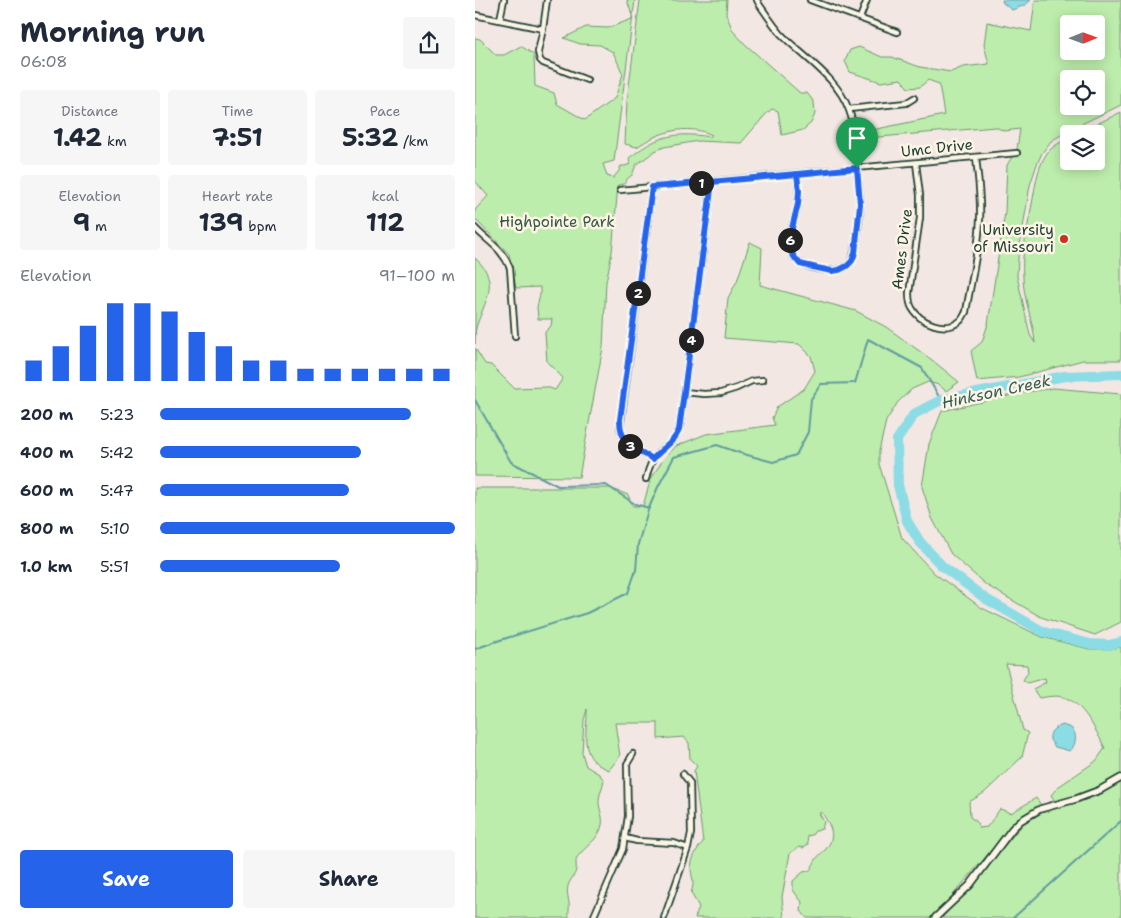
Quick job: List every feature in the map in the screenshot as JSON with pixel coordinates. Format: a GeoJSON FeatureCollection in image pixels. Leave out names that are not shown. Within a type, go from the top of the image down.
{"type":"FeatureCollection","features":[{"type":"Feature","properties":{"kind":"street"},"geometry":{"type":"LineString","coordinates":[[500,19],[503,0]]}},
{"type":"Feature","properties":{"kind":"street"},"geometry":{"type":"LineString","coordinates":[[547,0],[538,52],[540,60],[543,63],[587,80]]}},
{"type":"Feature","properties":{"kind":"street"},"geometry":{"type":"LineString","coordinates":[[757,0],[781,34],[832,82],[849,109],[854,128],[860,204],[855,253],[852,261],[839,270],[832,271],[800,264],[791,252],[790,236],[798,204],[797,174]]}},
{"type":"Feature","properties":{"kind":"street"},"geometry":{"type":"LineString","coordinates":[[810,0],[897,32]]}},
{"type":"Feature","properties":{"kind":"street"},"geometry":{"type":"LineString","coordinates":[[860,18],[867,0]]}},
{"type":"Feature","properties":{"kind":"street"},"geometry":{"type":"LineString","coordinates":[[475,15],[543,29]]}},
{"type":"Feature","properties":{"kind":"street"},"geometry":{"type":"LineString","coordinates":[[849,109],[905,103],[914,98]]}},
{"type":"Feature","properties":{"kind":"street","name":"Umc Drive"},"geometry":{"type":"LineString","coordinates":[[620,190],[1017,153]]}},
{"type":"Feature","properties":{"kind":"street","name":"Ames Drive"},"geometry":{"type":"LineString","coordinates":[[916,163],[920,195],[920,218],[909,301],[912,309],[920,317],[936,326],[943,327],[954,325],[961,320],[966,312],[979,238],[980,203],[976,157]]}},
{"type":"Feature","properties":{"kind":"street"},"geometry":{"type":"LineString","coordinates":[[646,479],[653,459],[658,452],[671,444],[679,430],[712,182]]}},
{"type":"Feature","properties":{"kind":"street"},"geometry":{"type":"LineString","coordinates":[[652,187],[620,428],[625,441],[653,459]]}},
{"type":"Feature","properties":{"kind":"street"},"geometry":{"type":"LineString","coordinates":[[475,228],[501,252],[510,268],[515,336]]}},
{"type":"Feature","properties":{"kind":"street"},"geometry":{"type":"LineString","coordinates":[[684,392],[721,393],[752,381],[763,380]]}},
{"type":"Feature","properties":{"kind":"street"},"geometry":{"type":"LineString","coordinates":[[593,918],[623,849],[628,816],[627,764],[633,754]]}},
{"type":"Feature","properties":{"kind":"street"},"geometry":{"type":"LineString","coordinates":[[664,918],[691,834],[690,783],[683,774]]}},
{"type":"Feature","properties":{"kind":"street"},"geometry":{"type":"LineString","coordinates":[[935,918],[970,884],[1011,829],[1020,821],[1040,809],[1100,790],[1121,778]]}},
{"type":"Feature","properties":{"kind":"street"},"geometry":{"type":"LineString","coordinates":[[625,838],[637,841],[674,843],[688,848]]}},
{"type":"Feature","properties":{"kind":"green space","name":"Highpointe Park"},"geometry":{"type":"Polygon","coordinates":[[[627,0],[635,0],[614,161],[603,164],[607,176],[613,178],[621,166],[630,164],[629,158],[648,144],[662,138],[683,135],[710,137],[712,135],[693,130],[673,131],[654,137],[637,147],[625,144],[627,101],[640,0],[727,0],[726,14],[733,31],[800,93],[807,93],[814,102],[815,114],[811,123],[803,130],[782,135],[778,111],[772,109],[741,143],[698,141],[664,147],[655,151],[636,165],[632,175],[624,184],[618,185],[612,252],[606,282],[603,347],[579,477],[475,476],[475,348],[485,364],[491,365],[514,388],[547,387],[555,390],[563,378],[547,362],[545,332],[551,326],[552,319],[538,319],[537,307],[540,287],[516,288],[509,254],[475,219],[475,210],[488,196],[475,181],[475,38],[480,39],[496,55],[504,55],[521,46],[534,55],[535,86],[554,93],[557,104],[585,120],[615,98],[623,74],[613,52],[600,45],[580,44],[564,38],[586,27],[608,28],[632,19],[627,0]]]}},
{"type":"Feature","properties":{"kind":"green space"},"geometry":{"type":"Polygon","coordinates":[[[1035,0],[1121,0],[1121,105],[1105,113],[1105,70],[1060,70],[1060,115],[1100,115],[1079,125],[1060,125],[1060,136],[1051,141],[1042,153],[1030,185],[1018,258],[1017,276],[1030,335],[1035,343],[1024,291],[1023,260],[1026,234],[1040,166],[1047,153],[1060,142],[1060,170],[1105,170],[1105,125],[1095,125],[1121,112],[1121,360],[1083,360],[1019,377],[977,381],[971,351],[982,342],[988,324],[1005,212],[1007,165],[1017,149],[1020,129],[1005,131],[995,127],[868,138],[862,151],[858,133],[944,115],[939,84],[928,80],[920,87],[908,88],[901,79],[881,82],[850,72],[845,61],[850,50],[859,47],[882,57],[892,57],[920,67],[951,72],[963,67],[989,64],[984,45],[987,22],[1031,31],[1035,0]]]}},
{"type":"Feature","properties":{"kind":"green space"},"geometry":{"type":"Polygon","coordinates":[[[750,242],[762,248],[760,285],[856,311],[886,327],[959,382],[946,391],[939,385],[928,382],[912,389],[898,402],[886,421],[879,451],[879,464],[902,538],[934,573],[982,608],[1042,637],[1089,649],[1121,647],[1121,918],[942,918],[1024,823],[1053,807],[1062,806],[1110,782],[1061,802],[1055,801],[1051,795],[1058,787],[1096,761],[1105,748],[1088,718],[1077,705],[1060,696],[1039,698],[1033,689],[1046,682],[1045,678],[1027,683],[1023,680],[1028,672],[1027,665],[1006,664],[1023,730],[1028,733],[1022,757],[984,793],[969,802],[970,817],[977,822],[979,828],[987,827],[1000,809],[1011,813],[1036,798],[1041,805],[1020,817],[933,918],[807,918],[801,911],[802,902],[793,890],[793,881],[803,872],[809,871],[812,868],[831,839],[830,826],[822,813],[819,813],[824,822],[822,829],[807,836],[808,844],[803,848],[799,847],[790,853],[782,897],[784,918],[695,918],[699,907],[691,893],[693,883],[691,866],[695,854],[703,842],[694,771],[697,766],[690,759],[689,743],[684,737],[658,739],[658,723],[615,723],[620,756],[609,770],[600,766],[590,756],[586,744],[587,709],[584,720],[582,753],[586,766],[599,774],[604,780],[599,799],[602,822],[598,834],[577,859],[575,872],[569,883],[567,893],[569,918],[475,918],[475,488],[610,488],[628,495],[633,506],[643,506],[651,478],[663,460],[676,446],[706,434],[775,425],[772,418],[777,407],[804,389],[815,371],[811,356],[799,344],[724,338],[728,298],[737,281],[750,242]]]}},
{"type":"Feature","properties":{"kind":"green space"},"geometry":{"type":"Polygon","coordinates":[[[475,258],[488,275],[489,292],[475,334],[475,258]]]}},
{"type":"Feature","properties":{"kind":"green space"},"geometry":{"type":"Polygon","coordinates":[[[1053,388],[1121,394],[1121,622],[1095,635],[1041,617],[986,585],[951,554],[932,518],[922,487],[929,444],[942,411],[1021,393],[1053,388]]]}},
{"type":"Feature","properties":{"kind":"water"},"geometry":{"type":"Polygon","coordinates":[[[1002,0],[1031,0],[1025,5],[1012,10],[1002,0]]]}},
{"type":"Feature","properties":{"kind":"water"},"geometry":{"type":"Polygon","coordinates":[[[1063,725],[1071,728],[1075,733],[1075,743],[1070,751],[1055,747],[1050,740],[1050,734],[1053,730],[1063,725]]]}},
{"type":"Feature","properties":{"kind":"waterway"},"geometry":{"type":"LineString","coordinates":[[475,400],[511,462],[558,486],[606,485],[635,504],[649,508],[674,457],[717,445],[773,462],[796,455],[808,432],[811,399],[821,384],[855,383],[868,339],[922,368],[941,400]]}},
{"type":"Feature","properties":{"kind":"waterway","name":"Hinkson Creek"},"geometry":{"type":"LineString","coordinates":[[1121,374],[1065,376],[941,400],[914,414],[897,440],[898,485],[907,521],[920,542],[942,566],[986,599],[1044,632],[1090,644],[1109,645],[1121,642]]}},
{"type":"Feature","properties":{"kind":"waterway"},"geometry":{"type":"LineString","coordinates":[[475,649],[587,613],[628,593],[636,570],[638,544],[649,507]]}},
{"type":"Feature","properties":{"kind":"waterway"},"geometry":{"type":"LineString","coordinates":[[1013,918],[1121,821]]}},
{"type":"Feature","properties":{"kind":"place","name":"University of Missouri"},"geometry":{"type":"Point","coordinates":[1064,239]}},
{"type":"Feature","properties":{"kind":"route"},"geometry":{"type":"LineString","coordinates":[[857,168],[860,204],[855,253],[852,261],[847,266],[832,271],[800,264],[791,252],[790,236],[798,204],[799,191],[797,174],[712,182],[679,430],[671,444],[658,452],[653,459],[631,446],[622,435],[620,420],[652,187],[857,168]]}}]}
